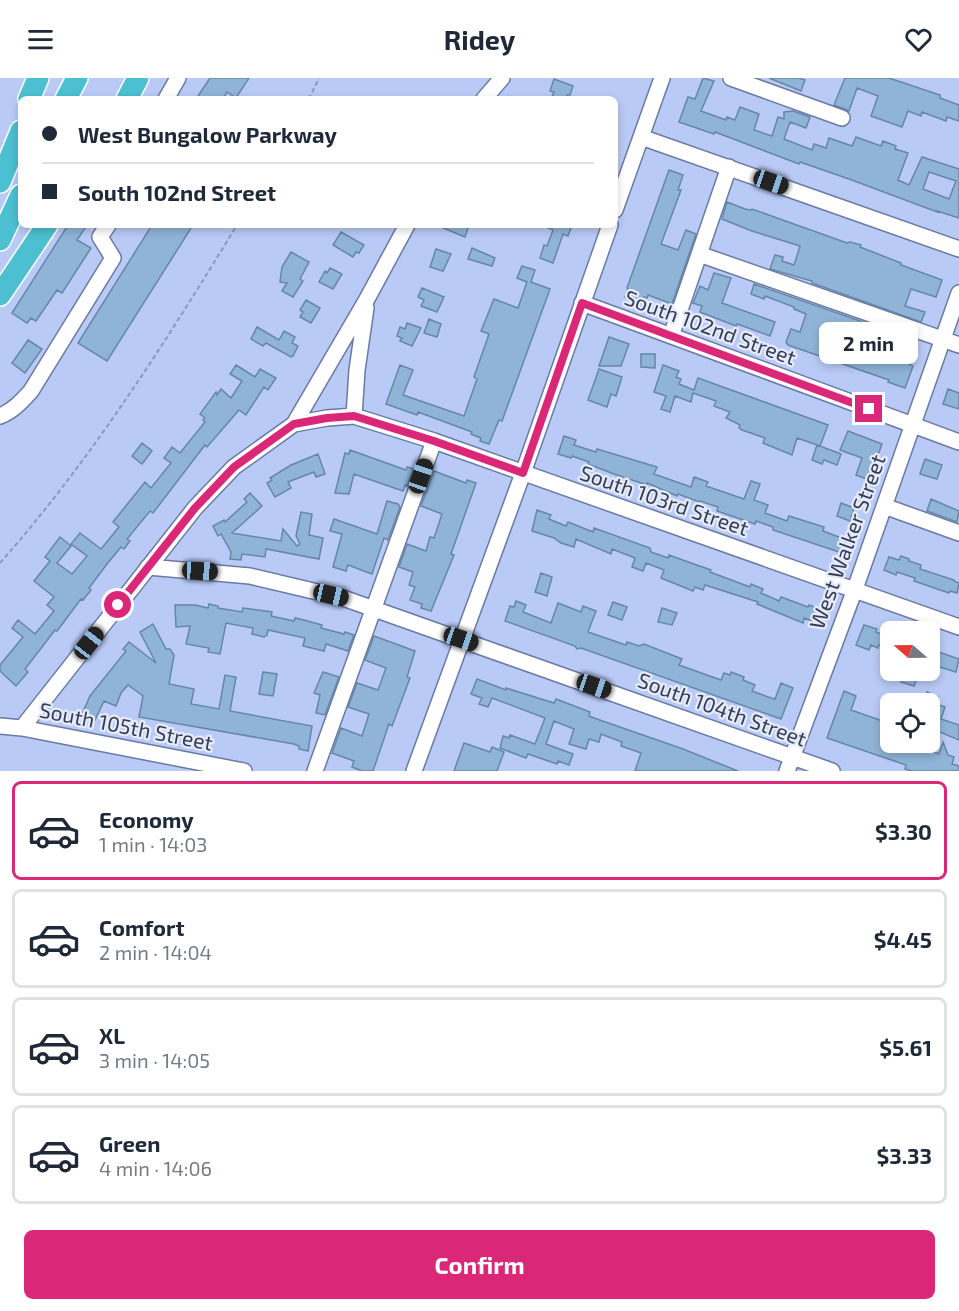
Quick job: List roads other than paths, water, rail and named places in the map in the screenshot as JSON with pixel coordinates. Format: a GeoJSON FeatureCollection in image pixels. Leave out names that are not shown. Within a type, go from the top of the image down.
{"type":"FeatureCollection","features":[{"type":"Feature","properties":{"kind":"highway"},"geometry":{"type":"LineString","coordinates":[[68,96],[77,78]]}},
{"type":"Feature","properties":{"kind":"highway"},"geometry":{"type":"LineString","coordinates":[[129,96],[138,78]]}},
{"type":"Feature","properties":{"kind":"highway"},"geometry":{"type":"LineString","coordinates":[[0,154],[18,120]]}},
{"type":"Feature","properties":{"kind":"highway"},"geometry":{"type":"LineString","coordinates":[[0,182],[18,138]]}},
{"type":"Feature","properties":{"kind":"highway"},"geometry":{"type":"LineString","coordinates":[[0,240],[18,201]]}},
{"type":"Feature","properties":{"kind":"highway"},"geometry":{"type":"LineString","coordinates":[[0,295],[45,228]]}},
{"type":"Feature","properties":{"kind":"street"},"geometry":{"type":"LineString","coordinates":[[168,96],[178,78]]}},
{"type":"Feature","properties":{"kind":"street"},"geometry":{"type":"LineString","coordinates":[[487,96],[502,78]]}},
{"type":"Feature","properties":{"kind":"street"},"geometry":{"type":"LineString","coordinates":[[618,202],[662,78]]}},
{"type":"Feature","properties":{"kind":"street"},"geometry":{"type":"LineString","coordinates":[[731,78],[842,118]]}},
{"type":"Feature","properties":{"kind":"street"},"geometry":{"type":"LineString","coordinates":[[641,137],[959,249]]}},
{"type":"Feature","properties":{"kind":"street"},"geometry":{"type":"LineString","coordinates":[[671,336],[729,167]]}},
{"type":"Feature","properties":{"kind":"street"},"geometry":{"type":"LineString","coordinates":[[0,416],[21,402],[37,382],[113,258],[100,237],[106,228]]}},
{"type":"Feature","properties":{"kind":"street"},"geometry":{"type":"LineString","coordinates":[[22,728],[195,508],[234,467],[294,424],[405,228]]}},
{"type":"Feature","properties":{"kind":"street"},"geometry":{"type":"LineString","coordinates":[[414,771],[523,473],[609,228]]}},
{"type":"Feature","properties":{"kind":"street"},"geometry":{"type":"LineString","coordinates":[[699,254],[959,345]]}},
{"type":"Feature","properties":{"kind":"street","name":"West Walker Street"},"geometry":{"type":"LineString","coordinates":[[789,764],[855,589],[959,293]]}},
{"type":"Feature","properties":{"kind":"street"},"geometry":{"type":"LineString","coordinates":[[354,416],[361,336],[367,299]]}},
{"type":"Feature","properties":{"kind":"street","name":"South 102nd Street"},"geometry":{"type":"LineString","coordinates":[[582,303],[959,442]]}},
{"type":"Feature","properties":{"kind":"street","name":"South 103rd Street"},"geometry":{"type":"LineString","coordinates":[[294,424],[354,416],[434,441],[959,627]]}},
{"type":"Feature","properties":{"kind":"street"},"geometry":{"type":"LineString","coordinates":[[315,771],[434,441]]}},
{"type":"Feature","properties":{"kind":"street"},"geometry":{"type":"LineString","coordinates":[[884,506],[959,533]]}},
{"type":"Feature","properties":{"kind":"street","name":"South 104th Street"},"geometry":{"type":"LineString","coordinates":[[148,567],[250,576],[343,598],[461,639],[789,764],[832,771]]}},
{"type":"Feature","properties":{"kind":"street","name":"South 105th Street"},"geometry":{"type":"LineString","coordinates":[[0,726],[22,728],[244,771]]}}]}
